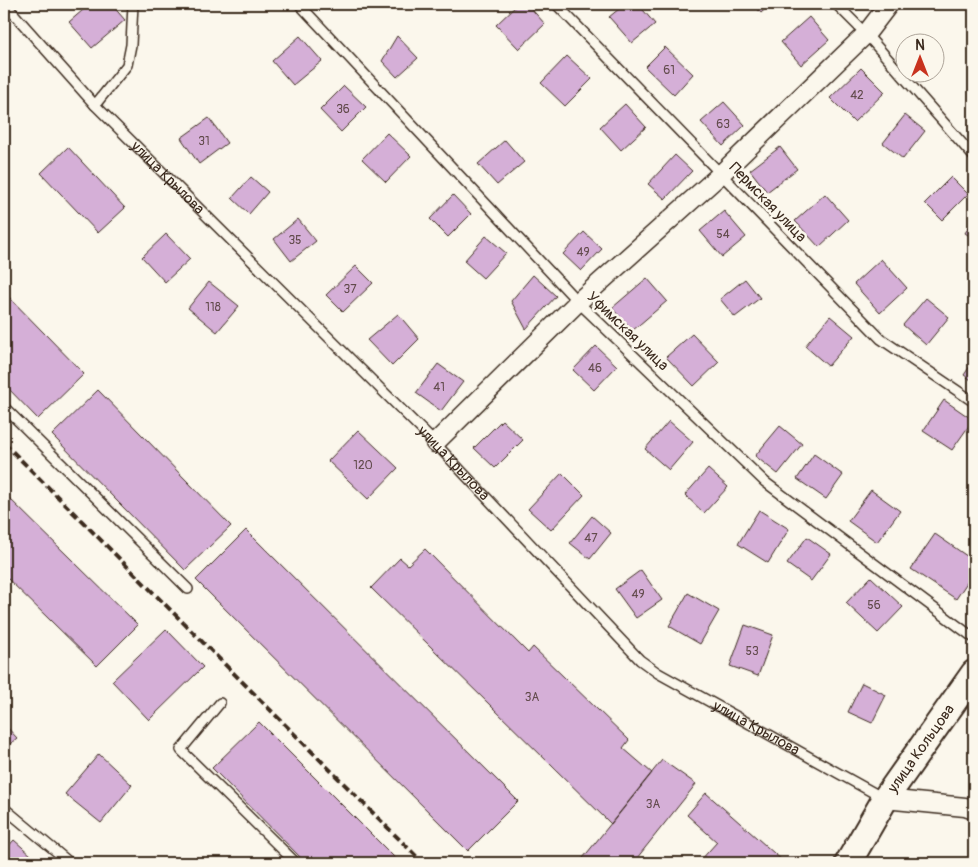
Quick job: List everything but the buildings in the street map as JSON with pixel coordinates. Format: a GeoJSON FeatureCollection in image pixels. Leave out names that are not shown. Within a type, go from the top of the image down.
{"type":"FeatureCollection","features":[{"type":"Feature","properties":{"kind":"main road","name":"улица Кольцова"},"geometry":{"type":"LineString","coordinates":[[848,863],[885,799],[974,673]]}},
{"type":"Feature","properties":{"kind":"street"},"geometry":{"type":"LineString","coordinates":[[435,443],[578,302],[722,173],[866,34],[889,4]]}},
{"type":"Feature","properties":{"kind":"street","name":"улица Крылова"},"geometry":{"type":"LineString","coordinates":[[885,799],[965,807],[974,810]]}},
{"type":"Feature","properties":{"kind":"lane","name":"улица Крылова"},"geometry":{"type":"LineString","coordinates":[[5,4],[95,105],[435,443],[640,660],[666,678],[885,799]]}},
{"type":"Feature","properties":{"kind":"lane"},"geometry":{"type":"LineString","coordinates":[[95,105],[127,65],[131,45],[133,4]]}},
{"type":"Feature","properties":{"kind":"lane","name":"Уфимская улица"},"geometry":{"type":"LineString","coordinates":[[299,4],[578,302],[765,482],[974,638]]}},
{"type":"Feature","properties":{"kind":"lane","name":"Пермская улица"},"geometry":{"type":"LineString","coordinates":[[556,4],[881,339],[974,402]]}},
{"type":"Feature","properties":{"kind":"lane"},"geometry":{"type":"LineString","coordinates":[[836,4],[866,34],[974,156]]}},
{"type":"Feature","properties":{"kind":"lane"},"geometry":{"type":"LineString","coordinates":[[4,407],[188,589]]}},
{"type":"Feature","properties":{"kind":"lane"},"geometry":{"type":"LineString","coordinates":[[220,703],[181,750],[296,863]]}},
{"type":"Feature","properties":{"kind":"lane"},"geometry":{"type":"LineString","coordinates":[[4,808],[70,863]]}},
{"type":"Feature","properties":{"kind":"railway"},"geometry":{"type":"LineString","coordinates":[[4,443],[423,863]]}}]}
